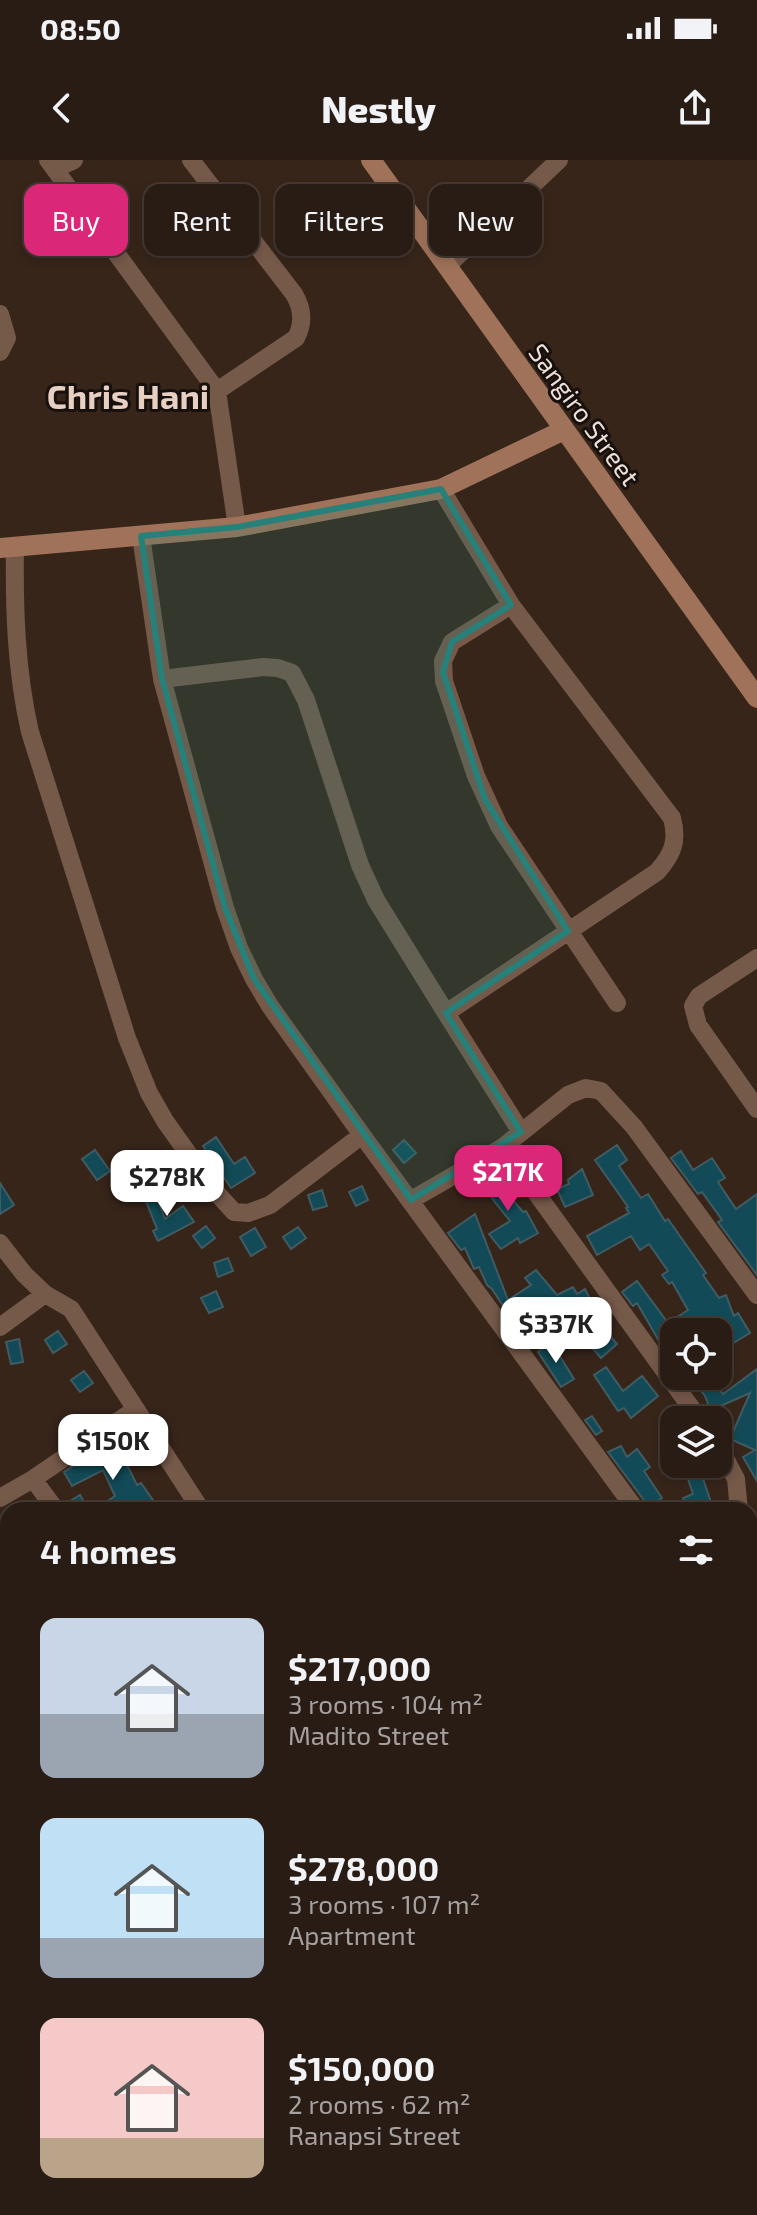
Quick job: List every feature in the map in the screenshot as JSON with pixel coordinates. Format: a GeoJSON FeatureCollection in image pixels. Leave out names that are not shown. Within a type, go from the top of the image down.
{"type":"FeatureCollection","features":[{"type":"Feature","properties":{"kind":"street"},"geometry":{"type":"LineString","coordinates":[[74,160],[52,164],[217,391],[237,527]]}},
{"type":"Feature","properties":{"kind":"street"},"geometry":{"type":"LineString","coordinates":[[191,160],[294,294],[302,314],[302,327],[289,345],[217,391]]}},
{"type":"Feature","properties":{"kind":"street","name":"Sangiro Street"},"geometry":{"type":"LineString","coordinates":[[371,160],[757,698]]}},
{"type":"Feature","properties":{"kind":"street"},"geometry":{"type":"LineString","coordinates":[[447,266],[557,161]]}},
{"type":"Feature","properties":{"kind":"street"},"geometry":{"type":"LineString","coordinates":[[0,314],[7,338],[0,352]]}},
{"type":"Feature","properties":{"kind":"street"},"geometry":{"type":"LineString","coordinates":[[362,1135],[270,1205],[240,1214],[234,1212],[214,1190],[165,1121],[149,1093],[127,1038],[30,732],[7,608],[7,547],[237,527],[441,489],[564,430]]}},
{"type":"Feature","properties":{"kind":"street"},"geometry":{"type":"LineString","coordinates":[[441,489],[511,605],[660,801],[672,818],[676,834],[674,847],[657,872],[446,1013]]}},
{"type":"Feature","properties":{"kind":"street"},"geometry":{"type":"LineString","coordinates":[[141,536],[162,679],[225,908],[239,948],[270,1006],[630,1502]]}},
{"type":"Feature","properties":{"kind":"street"},"geometry":{"type":"LineString","coordinates":[[511,605],[452,642],[443,661],[444,681],[464,744],[499,826],[617,1003]]}},
{"type":"Feature","properties":{"kind":"street"},"geometry":{"type":"LineString","coordinates":[[162,679],[263,667],[292,673],[306,700],[360,865],[376,900],[521,1132]]}},
{"type":"Feature","properties":{"kind":"street"},"geometry":{"type":"LineString","coordinates":[[757,958],[699,996],[693,1006],[698,1025],[757,1109]]}},
{"type":"Feature","properties":{"kind":"street"},"geometry":{"type":"LineString","coordinates":[[411,1200],[503,1147],[568,1095],[586,1088],[601,1091],[634,1127],[757,1295]]}},
{"type":"Feature","properties":{"kind":"street"},"geometry":{"type":"LineString","coordinates":[[503,1147],[690,1406]]}},
{"type":"Feature","properties":{"kind":"street"},"geometry":{"type":"LineString","coordinates":[[0,1243],[24,1274],[45,1294],[71,1309],[196,1502]]}},
{"type":"Feature","properties":{"kind":"street"},"geometry":{"type":"LineString","coordinates":[[0,1327],[45,1294]]}},
{"type":"Feature","properties":{"kind":"street"},"geometry":{"type":"LineString","coordinates":[[0,1498],[136,1409]]}},
{"type":"Feature","properties":{"kind":"street"},"geometry":{"type":"LineString","coordinates":[[732,1471],[736,1479],[738,1502]]}},
{"type":"Feature","properties":{"kind":"street"},"geometry":{"type":"LineString","coordinates":[[33,1479],[50,1502]]}},
{"type":"Feature","properties":{"kind":"highlighted area"},"geometry":{"type":"Polygon","coordinates":[[[441,489],[511,605],[452,642],[443,672],[485,799],[568,931],[446,1013],[521,1132],[411,1200],[254,979],[225,908],[162,679],[141,536],[237,527],[441,489]]]}},
{"type":"Feature","properties":{"kind":"building"},"geometry":{"type":"Polygon","coordinates":[[[216,1137],[234,1164],[245,1157],[255,1173],[231,1188],[203,1146],[216,1137]]]}},
{"type":"Feature","properties":{"kind":"building"},"geometry":{"type":"Polygon","coordinates":[[[404,1140],[416,1153],[404,1163],[393,1150],[404,1140]]]}},
{"type":"Feature","properties":{"kind":"building"},"geometry":{"type":"Polygon","coordinates":[[[617,1145],[627,1160],[619,1166],[641,1198],[648,1194],[706,1273],[703,1275],[719,1298],[726,1295],[734,1316],[738,1313],[750,1333],[732,1344],[732,1318],[676,1318],[688,1310],[672,1282],[669,1284],[662,1275],[668,1271],[649,1244],[640,1250],[631,1236],[597,1255],[587,1236],[629,1213],[595,1160],[617,1145]]]}},
{"type":"Feature","properties":{"kind":"building"},"geometry":{"type":"Polygon","coordinates":[[[95,1150],[110,1171],[97,1180],[82,1159],[95,1150]]]}},
{"type":"Feature","properties":{"kind":"building"},"geometry":{"type":"Polygon","coordinates":[[[681,1151],[693,1170],[712,1158],[725,1178],[718,1182],[736,1209],[757,1194],[757,1275],[718,1222],[722,1220],[702,1192],[698,1194],[671,1158],[681,1151]]]}},
{"type":"Feature","properties":{"kind":"building"},"geometry":{"type":"Polygon","coordinates":[[[153,1152],[158,1166],[144,1172],[138,1158],[153,1152]]]}},
{"type":"Feature","properties":{"kind":"building"},"geometry":{"type":"Polygon","coordinates":[[[493,1166],[501,1179],[497,1181],[523,1212],[526,1211],[538,1233],[520,1243],[518,1238],[501,1249],[489,1234],[510,1221],[479,1175],[493,1166]]]}},
{"type":"Feature","properties":{"kind":"building"},"geometry":{"type":"Polygon","coordinates":[[[582,1169],[593,1195],[565,1207],[557,1189],[569,1184],[568,1180],[582,1169]]]}},
{"type":"Feature","properties":{"kind":"building"},"geometry":{"type":"Polygon","coordinates":[[[0,1183],[14,1205],[0,1214],[0,1183]]]}},
{"type":"Feature","properties":{"kind":"building"},"geometry":{"type":"Polygon","coordinates":[[[362,1186],[368,1200],[356,1206],[349,1192],[362,1186]]]}},
{"type":"Feature","properties":{"kind":"building"},"geometry":{"type":"Polygon","coordinates":[[[322,1190],[327,1206],[313,1210],[308,1195],[322,1190]]]}},
{"type":"Feature","properties":{"kind":"building"},"geometry":{"type":"Polygon","coordinates":[[[155,1192],[165,1219],[183,1206],[194,1222],[158,1241],[153,1231],[157,1229],[144,1196],[155,1192]]]}},
{"type":"Feature","properties":{"kind":"building"},"geometry":{"type":"Polygon","coordinates":[[[475,1214],[508,1300],[531,1285],[525,1278],[536,1270],[557,1295],[573,1287],[577,1294],[585,1289],[592,1303],[571,1314],[577,1340],[559,1344],[529,1307],[511,1318],[487,1285],[479,1267],[474,1269],[465,1248],[461,1250],[448,1233],[475,1214]]]}},
{"type":"Feature","properties":{"kind":"building"},"geometry":{"type":"Polygon","coordinates":[[[206,1226],[215,1238],[202,1248],[193,1236],[206,1226]]]}},
{"type":"Feature","properties":{"kind":"building"},"geometry":{"type":"Polygon","coordinates":[[[298,1227],[306,1238],[291,1249],[283,1237],[298,1227]]]}},
{"type":"Feature","properties":{"kind":"building"},"geometry":{"type":"Polygon","coordinates":[[[255,1228],[266,1247],[251,1256],[240,1237],[255,1228]]]}},
{"type":"Feature","properties":{"kind":"building"},"geometry":{"type":"Polygon","coordinates":[[[228,1258],[233,1271],[218,1277],[214,1263],[228,1258]]]}},
{"type":"Feature","properties":{"kind":"building"},"geometry":{"type":"Polygon","coordinates":[[[637,1281],[664,1318],[660,1318],[660,1343],[637,1303],[633,1306],[622,1292],[637,1281]]]}},
{"type":"Feature","properties":{"kind":"building"},"geometry":{"type":"Polygon","coordinates":[[[216,1291],[223,1307],[209,1313],[201,1298],[216,1291]]]}},
{"type":"Feature","properties":{"kind":"building"},"geometry":{"type":"Polygon","coordinates":[[[605,1330],[617,1344],[601,1358],[589,1344],[605,1330]]]}},
{"type":"Feature","properties":{"kind":"building"},"geometry":{"type":"Polygon","coordinates":[[[58,1331],[67,1344],[53,1353],[45,1340],[58,1331]]]}},
{"type":"Feature","properties":{"kind":"building"},"geometry":{"type":"Polygon","coordinates":[[[19,1339],[23,1362],[11,1364],[6,1342],[19,1339]]]}},
{"type":"Feature","properties":{"kind":"building"},"geometry":{"type":"Polygon","coordinates":[[[551,1342],[574,1379],[561,1387],[538,1352],[551,1342]]]}},
{"type":"Feature","properties":{"kind":"building"},"geometry":{"type":"Polygon","coordinates":[[[606,1367],[623,1391],[642,1376],[658,1396],[631,1418],[624,1408],[618,1411],[594,1375],[606,1367]]]}},
{"type":"Feature","properties":{"kind":"building"},"geometry":{"type":"Polygon","coordinates":[[[757,1369],[757,1481],[743,1457],[755,1450],[732,1440],[750,1393],[720,1406],[706,1406],[708,1404],[700,1390],[720,1390],[723,1394],[757,1369]]]}},
{"type":"Feature","properties":{"kind":"building"},"geometry":{"type":"Polygon","coordinates":[[[84,1371],[93,1383],[80,1392],[71,1380],[84,1371]]]}},
{"type":"Feature","properties":{"kind":"building"},"geometry":{"type":"Polygon","coordinates":[[[592,1416],[602,1431],[596,1435],[585,1420],[592,1416]]]}},
{"type":"Feature","properties":{"kind":"building"},"geometry":{"type":"Polygon","coordinates":[[[106,1444],[118,1466],[126,1463],[137,1485],[141,1483],[154,1502],[106,1502],[115,1496],[103,1470],[72,1486],[64,1472],[106,1444]]]}},
{"type":"Feature","properties":{"kind":"building"},"geometry":{"type":"Polygon","coordinates":[[[621,1446],[627,1457],[637,1449],[650,1467],[644,1471],[662,1498],[656,1502],[645,1502],[608,1452],[621,1446]]]}},
{"type":"Feature","properties":{"kind":"building"},"geometry":{"type":"Polygon","coordinates":[[[688,1478],[703,1478],[711,1502],[684,1502],[683,1498],[693,1494],[688,1478]]]}},
{"type":"Feature","properties":{"kind":"building"},"geometry":{"type":"Polygon","coordinates":[[[80,1495],[84,1502],[69,1502],[80,1495]]]}},
{"type":"Feature","properties":{"kind":"district","name":"Chris Hani"},"geometry":{"type":"Point","coordinates":[128,395]}}]}
